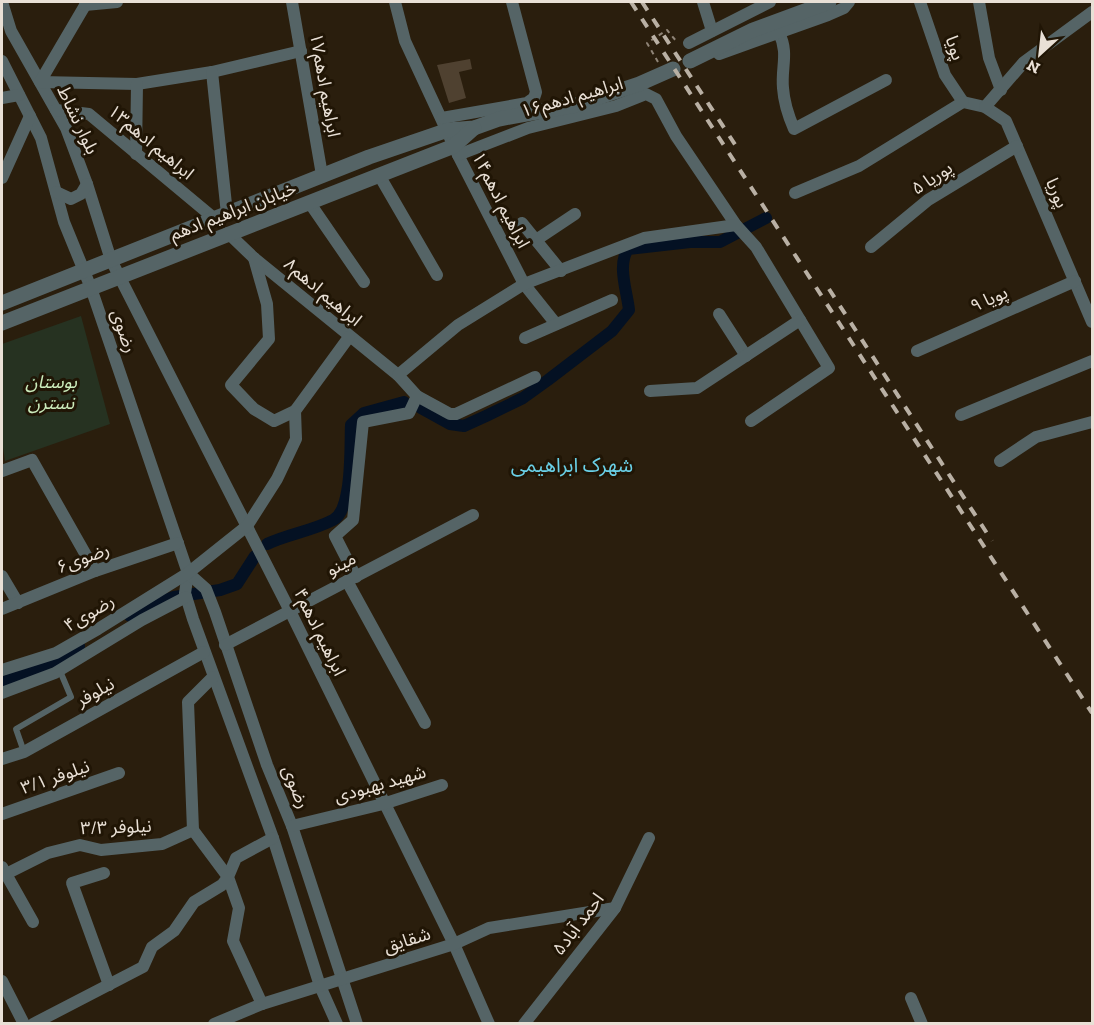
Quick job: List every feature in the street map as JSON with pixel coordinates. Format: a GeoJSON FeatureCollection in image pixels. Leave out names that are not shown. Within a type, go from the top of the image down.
{"type":"FeatureCollection","features":[{"type":"Feature","properties":{"kind":"street","name":"بلوار نشاط"},"geometry":{"type":"LineString","coordinates":[[2,2],[11,32],[56,110],[87,184],[111,260]]}},
{"type":"Feature","properties":{"kind":"street"},"geometry":{"type":"LineString","coordinates":[[117,2],[86,3],[40,82],[137,84],[212,72],[301,51]]}},
{"type":"Feature","properties":{"kind":"street","name":"ابراهیم ادهم۱۷"},"geometry":{"type":"LineString","coordinates":[[294,2],[322,175]]}},
{"type":"Feature","properties":{"kind":"street","name":"ابراهیم ادهم۱۴"},"geometry":{"type":"LineString","coordinates":[[395,2],[405,41],[456,151],[524,284],[556,324]]}},
{"type":"Feature","properties":{"kind":"street"},"geometry":{"type":"LineString","coordinates":[[445,124],[527,103],[534,98],[536,92],[512,2]]}},
{"type":"Feature","properties":{"kind":"street"},"geometry":{"type":"LineString","coordinates":[[704,2],[712,31]]}},
{"type":"Feature","properties":{"kind":"street"},"geometry":{"type":"LineString","coordinates":[[687,50],[712,31],[770,2]]}},
{"type":"Feature","properties":{"kind":"street"},"geometry":{"type":"LineString","coordinates":[[687,50],[712,48],[808,6],[829,2]]}},
{"type":"Feature","properties":{"kind":"street"},"geometry":{"type":"LineString","coordinates":[[706,59],[844,8],[849,2]]}},
{"type":"Feature","properties":{"kind":"street","name":"پویا"},"geometry":{"type":"LineString","coordinates":[[920,2],[945,75],[963,102]]}},
{"type":"Feature","properties":{"kind":"street"},"geometry":{"type":"LineString","coordinates":[[979,2],[989,58],[1001,90]]}},
{"type":"Feature","properties":{"kind":"street"},"geometry":{"type":"LineString","coordinates":[[986,107],[1024,62],[1092,12]]}},
{"type":"Feature","properties":{"kind":"street"},"geometry":{"type":"LineString","coordinates":[[778,33],[785,46],[782,87],[785,107],[794,129],[886,80]]}},
{"type":"Feature","properties":{"kind":"street"},"geometry":{"type":"LineString","coordinates":[[2,61],[41,138],[64,222],[84,271]]}},
{"type":"Feature","properties":{"kind":"street","name":"خیابان ابراهیم ادهم"},"geometry":{"type":"LineString","coordinates":[[2,303],[445,124],[474,128],[499,119],[587,102],[673,69]]}},
{"type":"Feature","properties":{"kind":"street"},"geometry":{"type":"LineString","coordinates":[[212,72],[221,216]]}},
{"type":"Feature","properties":{"kind":"street"},"geometry":{"type":"LineString","coordinates":[[136,154],[137,84]]}},
{"type":"Feature","properties":{"kind":"street"},"geometry":{"type":"LineString","coordinates":[[2,98],[19,94]]}},
{"type":"Feature","properties":{"kind":"street","name":"ابراهیم ادهم۱۶"},"geometry":{"type":"LineString","coordinates":[[456,151],[528,128],[616,106],[646,94],[656,99],[676,136],[736,225],[749,242],[756,247],[829,368],[751,421]]}},
{"type":"Feature","properties":{"kind":"street"},"geometry":{"type":"LineString","coordinates":[[795,193],[859,166],[963,102]]}},
{"type":"Feature","properties":{"kind":"street","name":"پوریا"},"geometry":{"type":"LineString","coordinates":[[963,102],[986,107],[1006,121],[1092,322]]}},
{"type":"Feature","properties":{"kind":"street","name":"ابراهیم ادهم۱۳"},"geometry":{"type":"LineString","coordinates":[[56,110],[89,114],[136,154],[221,216]]}},
{"type":"Feature","properties":{"kind":"street"},"geometry":{"type":"LineString","coordinates":[[2,178],[30,116]]}},
{"type":"Feature","properties":{"kind":"street","name":"خیابان ابراهیم ادهم"},"geometry":{"type":"LineString","coordinates":[[2,323],[379,175],[456,151],[474,128]]}},
{"type":"Feature","properties":{"kind":"street","name":"پوریا ۵"},"geometry":{"type":"LineString","coordinates":[[871,247],[928,200],[1017,146]]}},
{"type":"Feature","properties":{"kind":"street"},"geometry":{"type":"LineString","coordinates":[[379,175],[437,275]]}},
{"type":"Feature","properties":{"kind":"street"},"geometry":{"type":"LineString","coordinates":[[56,192],[71,199],[81,194],[87,184]]}},
{"type":"Feature","properties":{"kind":"street"},"geometry":{"type":"LineString","coordinates":[[309,202],[364,282]]}},
{"type":"Feature","properties":{"kind":"street"},"geometry":{"type":"LineString","coordinates":[[536,240],[575,214]]}},
{"type":"Feature","properties":{"kind":"street"},"geometry":{"type":"LineString","coordinates":[[522,223],[561,271]]}},
{"type":"Feature","properties":{"kind":"street"},"geometry":{"type":"LineString","coordinates":[[398,375],[458,325],[524,284],[644,238],[736,225]]}},
{"type":"Feature","properties":{"kind":"street","name":"ابراهیم ادهم۸"},"geometry":{"type":"LineString","coordinates":[[228,233],[254,258],[398,375],[417,396],[450,414],[456,414],[535,377]]}},
{"type":"Feature","properties":{"kind":"street"},"geometry":{"type":"LineString","coordinates":[[254,258],[267,304],[269,339],[231,385],[254,409],[274,422],[295,411],[349,337]]}},
{"type":"Feature","properties":{"kind":"street","name":"ابراهیم ادهم۴"},"geometry":{"type":"LineString","coordinates":[[111,260],[290,611],[383,804],[454,944],[489,1023]]}},
{"type":"Feature","properties":{"kind":"street","name":"رضوی"},"geometry":{"type":"LineString","coordinates":[[84,271],[188,573],[186,597],[204,652],[273,838],[320,986],[337,1023]]}},
{"type":"Feature","properties":{"kind":"street","name":"پویا ۹"},"geometry":{"type":"LineString","coordinates":[[917,351],[1075,281]]}},
{"type":"Feature","properties":{"kind":"street"},"geometry":{"type":"LineString","coordinates":[[525,338],[612,300]]}},
{"type":"Feature","properties":{"kind":"street"},"geometry":{"type":"LineString","coordinates":[[719,314],[746,356]]}},
{"type":"Feature","properties":{"kind":"street"},"geometry":{"type":"LineString","coordinates":[[650,391],[697,388],[800,320]]}},
{"type":"Feature","properties":{"kind":"street"},"geometry":{"type":"LineString","coordinates":[[961,416],[1092,361]]}},
{"type":"Feature","properties":{"kind":"street"},"geometry":{"type":"LineString","coordinates":[[417,396],[409,413],[363,422],[353,520],[335,536],[351,579],[425,723]]}},
{"type":"Feature","properties":{"kind":"street","name":"رضوی۴"},"geometry":{"type":"LineString","coordinates":[[2,670],[56,653],[188,573],[247,526],[278,479],[296,439],[295,411]]}},
{"type":"Feature","properties":{"kind":"street"},"geometry":{"type":"LineString","coordinates":[[1000,461],[1036,437],[1092,422]]}},
{"type":"Feature","properties":{"kind":"street"},"geometry":{"type":"LineString","coordinates":[[2,471],[32,460],[95,571]]}},
{"type":"Feature","properties":{"kind":"street","name":"مینو"},"geometry":{"type":"LineString","coordinates":[[225,645],[473,515]]}},
{"type":"Feature","properties":{"kind":"street","name":"رضوی۶"},"geometry":{"type":"LineString","coordinates":[[2,609],[95,571],[178,543]]}},
{"type":"Feature","properties":{"kind":"street","name":"رضوی"},"geometry":{"type":"LineString","coordinates":[[188,573],[206,589],[267,765],[292,826],[357,1023]]}},
{"type":"Feature","properties":{"kind":"street"},"geometry":{"type":"LineString","coordinates":[[2,576],[18,603]]}},
{"type":"Feature","properties":{"kind":"street"},"geometry":{"type":"LineString","coordinates":[[2,693],[60,671],[142,620],[186,597]]}},
{"type":"Feature","properties":{"kind":"street","name":"نیلوفر"},"geometry":{"type":"LineString","coordinates":[[2,759],[24,752],[204,652]]}},
{"type":"Feature","properties":{"kind":"street"},"geometry":{"type":"LineString","coordinates":[[213,677],[188,702],[193,830],[228,877],[239,909],[233,941],[262,1005]]}},
{"type":"Feature","properties":{"kind":"street"},"geometry":{"type":"LineString","coordinates":[[248,772],[267,765]]}},
{"type":"Feature","properties":{"kind":"street","name":"نیلوفر ۳/۱"},"geometry":{"type":"LineString","coordinates":[[2,814],[120,773]]}},
{"type":"Feature","properties":{"kind":"street","name":"شهید بهبودی"},"geometry":{"type":"LineString","coordinates":[[292,826],[383,804],[442,785]]}},
{"type":"Feature","properties":{"kind":"street","name":"نیلوفر ۳/۳"},"geometry":{"type":"LineString","coordinates":[[4,870],[48,853],[80,845],[101,850],[162,844],[193,830]]}},
{"type":"Feature","properties":{"kind":"street"},"geometry":{"type":"LineString","coordinates":[[33,1023],[143,967],[152,947],[174,931],[194,903],[222,885],[236,858],[273,838]]}},
{"type":"Feature","properties":{"kind":"street","name":"احمد آباد۵"},"geometry":{"type":"LineString","coordinates":[[524,1023],[615,908],[649,838]]}},
{"type":"Feature","properties":{"kind":"street"},"geometry":{"type":"LineString","coordinates":[[4,870],[33,922]]}},
{"type":"Feature","properties":{"kind":"street"},"geometry":{"type":"LineString","coordinates":[[104,873],[72,883],[109,985]]}},
{"type":"Feature","properties":{"kind":"street","name":"شقایق"},"geometry":{"type":"LineString","coordinates":[[214,1023],[228,1020],[262,1005],[454,944],[489,928],[615,908]]}},
{"type":"Feature","properties":{"kind":"street"},"geometry":{"type":"LineString","coordinates":[[2,981],[24,1023]]}},
{"type":"Feature","properties":{"kind":"street"},"geometry":{"type":"LineString","coordinates":[[911,998],[922,1023]]}},
{"type":"Feature","properties":{"kind":"lane"},"geometry":{"type":"LineString","coordinates":[[24,752],[16,729],[71,698],[60,671]]}},
{"type":"Feature","properties":{"kind":"path"},"geometry":{"type":"LineString","coordinates":[[658,62],[648,43],[667,30],[687,50]]}},
{"type":"Feature","properties":{"kind":"green space","name":"بوستان نسترن"},"geometry":{"type":"Polygon","coordinates":[[[81,316],[110,424],[5,461],[2,441],[2,344],[81,316]]]}},
{"type":"Feature","properties":{"kind":"building"},"geometry":{"type":"Polygon","coordinates":[[[470,59],[472,69],[459,72],[466,98],[449,103],[437,65],[470,59]]]}},
{"type":"Feature","properties":{"kind":"waterway"},"geometry":{"type":"LineString","coordinates":[[421,408],[450,424],[464,426],[523,398],[612,331],[629,310],[623,270],[628,249],[690,242],[720,242],[766,218]]}},
{"type":"Feature","properties":{"kind":"waterway"},"geometry":{"type":"LineString","coordinates":[[267,544],[325,524],[339,514],[344,504],[349,477],[351,425],[364,413],[404,402]]}},
{"type":"Feature","properties":{"kind":"waterway"},"geometry":{"type":"LineString","coordinates":[[130,616],[145,607],[174,597],[220,590],[237,584],[255,556]]}},
{"type":"Feature","properties":{"kind":"waterway"},"geometry":{"type":"LineString","coordinates":[[2,683],[56,660],[79,646]]}},
{"type":"Feature","properties":{"kind":"railway"},"geometry":{"type":"LineString","coordinates":[[631,2],[1092,713]]}},
{"type":"Feature","properties":{"kind":"railway"},"geometry":{"type":"LineString","coordinates":[[642,2],[736,146]]}},
{"type":"Feature","properties":{"kind":"railway"},"geometry":{"type":"LineString","coordinates":[[829,289],[992,541]]}},
{"type":"Feature","properties":{"kind":"district","name":"شهرک ابراهیمی"},"geometry":{"type":"Point","coordinates":[572,465]}}]}
